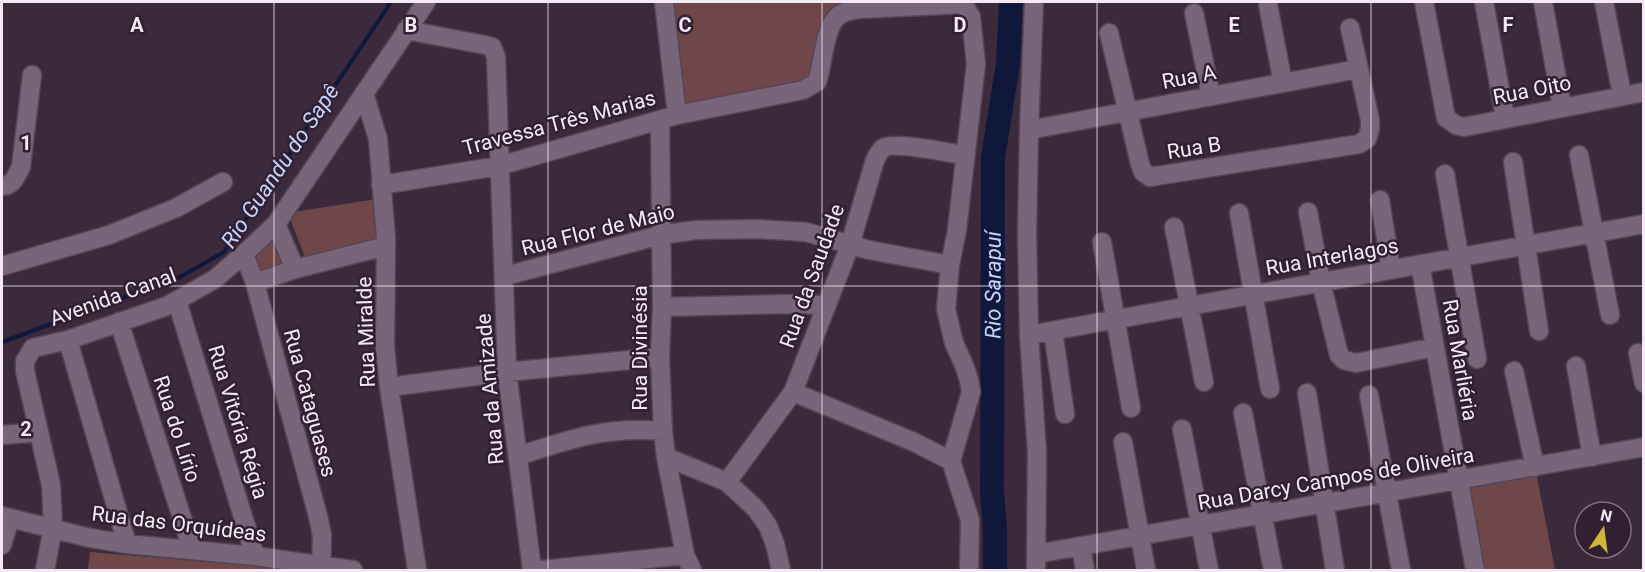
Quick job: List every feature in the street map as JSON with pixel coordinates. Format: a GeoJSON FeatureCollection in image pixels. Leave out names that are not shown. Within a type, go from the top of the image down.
{"type":"FeatureCollection","features":[{"type":"Feature","properties":{"kind":"street","name":"Avenida Canal"},"geometry":{"type":"LineString","coordinates":[[39,432],[25,371],[25,361],[33,348],[68,339],[177,301],[215,279],[244,254],[276,224],[426,2]]}},
{"type":"Feature","properties":{"kind":"street","name":"Rua Divinésia"},"geometry":{"type":"LineString","coordinates":[[664,2],[668,118],[661,235],[660,357],[663,431],[666,457],[689,563]]}},
{"type":"Feature","properties":{"kind":"street"},"geometry":{"type":"LineString","coordinates":[[1036,562],[1037,452],[1029,335],[1029,130],[1037,2]]}},
{"type":"Feature","properties":{"kind":"street","name":"Rua Oito"},"geometry":{"type":"LineString","coordinates":[[1424,2],[1446,118],[1456,125],[1464,127],[1505,117],[1644,92]]}},
{"type":"Feature","properties":{"kind":"street"},"geometry":{"type":"LineString","coordinates":[[1484,2],[1505,117]]}},
{"type":"Feature","properties":{"kind":"street"},"geometry":{"type":"LineString","coordinates":[[1543,2],[1562,107]]}},
{"type":"Feature","properties":{"kind":"street"},"geometry":{"type":"LineString","coordinates":[[1604,2],[1622,95]]}},
{"type":"Feature","properties":{"kind":"street","name":"Travessa Três Marias"},"geometry":{"type":"LineString","coordinates":[[381,185],[499,166],[668,118],[803,90],[817,82],[830,26],[836,17],[845,11],[962,3]]}},
{"type":"Feature","properties":{"kind":"street"},"geometry":{"type":"LineString","coordinates":[[962,3],[971,17],[976,64],[946,309],[954,343],[969,380],[970,392],[951,461],[970,520],[969,570]]}},
{"type":"Feature","properties":{"kind":"street"},"geometry":{"type":"LineString","coordinates":[[1268,5],[1283,83]]}},
{"type":"Feature","properties":{"kind":"street"},"geometry":{"type":"LineString","coordinates":[[1194,13],[1211,96]]}},
{"type":"Feature","properties":{"kind":"street"},"geometry":{"type":"LineString","coordinates":[[1350,28],[1358,69]]}},
{"type":"Feature","properties":{"kind":"street","name":"Rua da Amizade"},"geometry":{"type":"LineString","coordinates":[[406,30],[485,45],[495,51],[507,372],[532,570]]}},
{"type":"Feature","properties":{"kind":"street","name":"Rua B"},"geometry":{"type":"LineString","coordinates":[[1109,33],[1140,164],[1143,172],[1150,177],[1359,144],[1367,139],[1370,120],[1358,69]]}},
{"type":"Feature","properties":{"kind":"street","name":"Rua A"},"geometry":{"type":"LineString","coordinates":[[1029,130],[1358,69]]}},
{"type":"Feature","properties":{"kind":"street"},"geometry":{"type":"LineString","coordinates":[[2,186],[7,186],[14,181],[21,167],[32,75]]}},
{"type":"Feature","properties":{"kind":"street","name":"Rua Miralde"},"geometry":{"type":"LineString","coordinates":[[364,93],[378,140],[386,246],[385,347],[417,570]]}},
{"type":"Feature","properties":{"kind":"street","name":"Rua da Saudade"},"geometry":{"type":"LineString","coordinates":[[727,482],[793,392],[850,245],[875,160],[882,148],[909,147],[964,155]]}},
{"type":"Feature","properties":{"kind":"street"},"geometry":{"type":"LineString","coordinates":[[1579,155],[1610,315]]}},
{"type":"Feature","properties":{"kind":"street"},"geometry":{"type":"LineString","coordinates":[[1513,162],[1539,331]]}},
{"type":"Feature","properties":{"kind":"street"},"geometry":{"type":"LineString","coordinates":[[1445,174],[1477,359]]}},
{"type":"Feature","properties":{"kind":"street"},"geometry":{"type":"LineString","coordinates":[[2,266],[65,249],[130,227],[176,208],[223,182]]}},
{"type":"Feature","properties":{"kind":"street"},"geometry":{"type":"LineString","coordinates":[[1380,200],[1391,270]]}},
{"type":"Feature","properties":{"kind":"street"},"geometry":{"type":"LineString","coordinates":[[1308,212],[1321,282],[1339,355],[1350,363],[1435,347]]}},
{"type":"Feature","properties":{"kind":"street"},"geometry":{"type":"LineString","coordinates":[[1239,213],[1270,389]]}},
{"type":"Feature","properties":{"kind":"street"},"geometry":{"type":"LineString","coordinates":[[276,224],[295,268]]}},
{"type":"Feature","properties":{"kind":"street","name":"Rua Interlagos"},"geometry":{"type":"LineString","coordinates":[[1029,335],[1644,224]]}},
{"type":"Feature","properties":{"kind":"street"},"geometry":{"type":"LineString","coordinates":[[1174,227],[1204,382]]}},
{"type":"Feature","properties":{"kind":"street","name":"Rua Flor de Maio"},"geometry":{"type":"LineString","coordinates":[[505,276],[661,235],[696,230],[759,229],[806,232],[901,257],[950,265]]}},
{"type":"Feature","properties":{"kind":"street"},"geometry":{"type":"LineString","coordinates":[[1102,242],[1131,408]]}},
{"type":"Feature","properties":{"kind":"street"},"geometry":{"type":"LineString","coordinates":[[255,283],[295,268],[386,246]]}},
{"type":"Feature","properties":{"kind":"street","name":"Rua Cataguases"},"geometry":{"type":"LineString","coordinates":[[244,254],[255,283],[319,520],[322,536],[321,568]]}},
{"type":"Feature","properties":{"kind":"street","name":"Rua Marliéria"},"geometry":{"type":"LineString","coordinates":[[1420,264],[1475,570]]}},
{"type":"Feature","properties":{"kind":"street","name":"Rua Vitória Régia"},"geometry":{"type":"LineString","coordinates":[[177,301],[255,556]]}},
{"type":"Feature","properties":{"kind":"street"},"geometry":{"type":"LineString","coordinates":[[662,307],[827,305]]}},
{"type":"Feature","properties":{"kind":"street","name":"Rua do Lírio"},"geometry":{"type":"LineString","coordinates":[[119,322],[192,549]]}},
{"type":"Feature","properties":{"kind":"street"},"geometry":{"type":"LineString","coordinates":[[1053,331],[1065,414]]}},
{"type":"Feature","properties":{"kind":"street"},"geometry":{"type":"LineString","coordinates":[[68,339],[127,544]]}},
{"type":"Feature","properties":{"kind":"street"},"geometry":{"type":"LineString","coordinates":[[1638,353],[1644,383]]}},
{"type":"Feature","properties":{"kind":"street"},"geometry":{"type":"LineString","coordinates":[[389,387],[507,372],[660,357]]}},
{"type":"Feature","properties":{"kind":"street"},"geometry":{"type":"LineString","coordinates":[[1576,366],[1592,457]]}},
{"type":"Feature","properties":{"kind":"street"},"geometry":{"type":"LineString","coordinates":[[1514,371],[1535,467]]}},
{"type":"Feature","properties":{"kind":"street"},"geometry":{"type":"LineString","coordinates":[[793,392],[914,442],[951,461]]}},
{"type":"Feature","properties":{"kind":"street"},"geometry":{"type":"LineString","coordinates":[[1307,393],[1335,570]]}},
{"type":"Feature","properties":{"kind":"street"},"geometry":{"type":"LineString","coordinates":[[1369,395],[1401,570]]}},
{"type":"Feature","properties":{"kind":"street"},"geometry":{"type":"LineString","coordinates":[[1243,413],[1273,570]]}},
{"type":"Feature","properties":{"kind":"street"},"geometry":{"type":"LineString","coordinates":[[518,456],[589,434],[636,429],[663,431]]}},
{"type":"Feature","properties":{"kind":"street"},"geometry":{"type":"LineString","coordinates":[[1182,429],[1209,570]]}},
{"type":"Feature","properties":{"kind":"street"},"geometry":{"type":"LineString","coordinates":[[2,435],[39,432],[51,485],[53,527],[45,570]]}},
{"type":"Feature","properties":{"kind":"street"},"geometry":{"type":"LineString","coordinates":[[1123,442],[1146,570]]}},
{"type":"Feature","properties":{"kind":"street","name":"Rua Darcy Campos de Oliveira"},"geometry":{"type":"LineString","coordinates":[[1036,562],[1081,546],[1644,447]]}},
{"type":"Feature","properties":{"kind":"street"},"geometry":{"type":"LineString","coordinates":[[666,457],[727,482],[756,509],[768,526],[782,570]]}},
{"type":"Feature","properties":{"kind":"street"},"geometry":{"type":"LineString","coordinates":[[2,545],[6,517]]}},
{"type":"Feature","properties":{"kind":"street","name":"Rua das Orquídeas"},"geometry":{"type":"LineString","coordinates":[[6,517],[90,538],[127,544],[255,556],[321,568],[353,570]]}},
{"type":"Feature","properties":{"kind":"street"},"geometry":{"type":"LineString","coordinates":[[1081,546],[1085,570]]}},
{"type":"Feature","properties":{"kind":"street"},"geometry":{"type":"LineString","coordinates":[[542,570],[689,563]]}},
{"type":"Feature","properties":{"kind":"shaded area"},"geometry":{"type":"Polygon","coordinates":[[[668,2],[898,2],[838,12],[817,74],[802,89],[681,112],[668,2]]]}},
{"type":"Feature","properties":{"kind":"shaded area"},"geometry":{"type":"Polygon","coordinates":[[[376,199],[383,238],[306,260],[288,213],[376,199]]]}},
{"type":"Feature","properties":{"kind":"shaded area"},"geometry":{"type":"Polygon","coordinates":[[[276,232],[286,266],[258,280],[251,248],[276,232]]]}},
{"type":"Feature","properties":{"kind":"shaded area"},"geometry":{"type":"Polygon","coordinates":[[[1535,467],[1555,570],[1475,570],[1459,480],[1535,467]]]}},
{"type":"Feature","properties":{"kind":"shaded area"},"geometry":{"type":"Polygon","coordinates":[[[90,552],[257,566],[311,564],[311,570],[88,570],[90,552]]]}},
{"type":"Feature","properties":{"kind":"waterway","name":"Rio Guandu do Sapê"},"geometry":{"type":"LineString","coordinates":[[2,342],[180,277],[224,252],[391,2]]}},
{"type":"Feature","properties":{"kind":"waterway","name":"Rio Sarapuí"},"geometry":{"type":"LineString","coordinates":[[995,570],[992,493],[993,157],[1008,64],[1011,2]]}}]}
